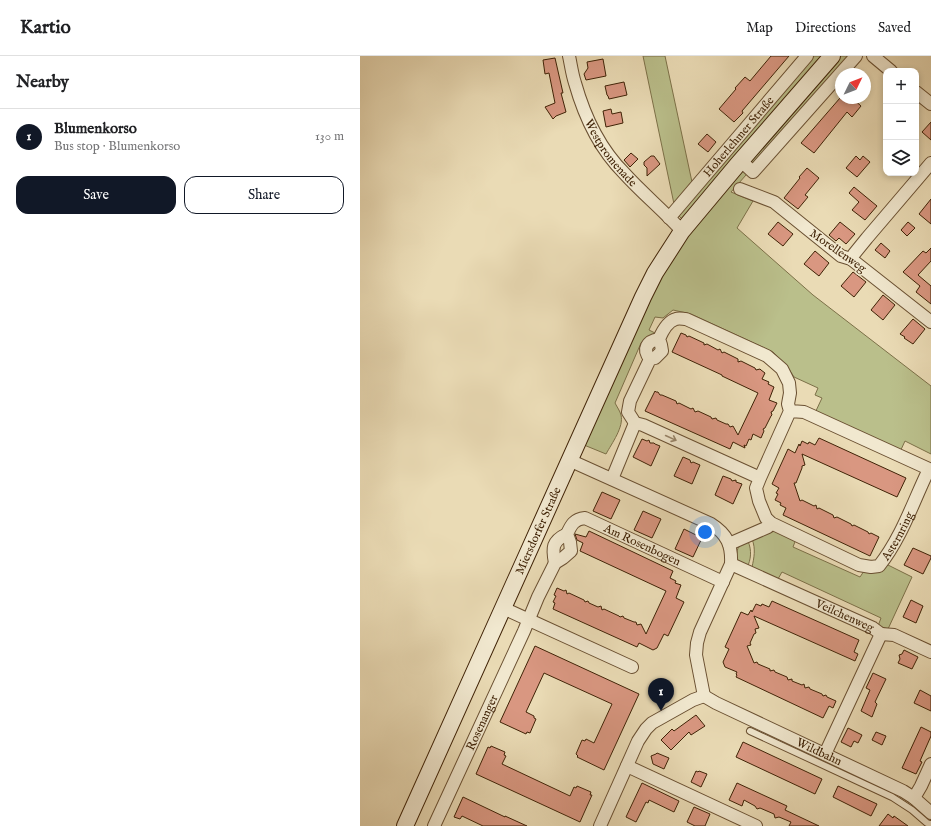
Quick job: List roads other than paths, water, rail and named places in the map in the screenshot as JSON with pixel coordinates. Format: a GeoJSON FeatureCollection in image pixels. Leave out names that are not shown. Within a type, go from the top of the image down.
{"type":"FeatureCollection","features":[{"type":"Feature","properties":{"kind":"street","name":"Westpromenade"},"geometry":{"type":"LineString","coordinates":[[569,56],[575,84],[583,109],[598,138],[623,173],[669,218],[680,234]]}},
{"type":"Feature","properties":{"kind":"street","name":"Hoherlehmer Straße"},"geometry":{"type":"LineString","coordinates":[[669,218],[808,56]]}},
{"type":"Feature","properties":{"kind":"street","name":"Hoherlehmer Straße"},"geometry":{"type":"LineString","coordinates":[[680,234],[832,56]]}},
{"type":"Feature","properties":{"kind":"street","name":"Hoherlehmer Straße"},"geometry":{"type":"LineString","coordinates":[[741,161],[753,172],[856,56]]}},
{"type":"Feature","properties":{"kind":"street"},"geometry":{"type":"LineString","coordinates":[[873,56],[887,68]]}},
{"type":"Feature","properties":{"kind":"street"},"geometry":{"type":"LineString","coordinates":[[919,94],[931,104]]}},
{"type":"Feature","properties":{"kind":"street"},"geometry":{"type":"LineString","coordinates":[[851,260],[867,238],[931,163]]}},
{"type":"Feature","properties":{"kind":"street","name":"Morellenweg"},"geometry":{"type":"LineString","coordinates":[[740,189],[774,202],[841,256],[851,260],[931,322]]}},
{"type":"Feature","properties":{"kind":"street","name":"Miersdorfer Straße"},"geometry":{"type":"LineString","coordinates":[[405,826],[643,297],[655,273],[680,234]]}},
{"type":"Feature","properties":{"kind":"street"},"geometry":{"type":"LineString","coordinates":[[729,544],[768,527],[771,523],[766,518],[759,501],[756,488],[790,411],[788,404],[790,393],[789,383],[782,369],[767,356],[686,319],[675,319],[666,325],[659,339],[648,344],[646,355],[650,359],[630,401],[628,412],[635,423],[643,425],[760,478]]}},
{"type":"Feature","properties":{"kind":"street","name":"Asternring"},"geometry":{"type":"LineString","coordinates":[[771,523],[859,565],[871,567],[879,566],[887,556],[903,527],[929,469],[804,412],[790,411]]}},
{"type":"Feature","properties":{"kind":"street"},"geometry":{"type":"LineString","coordinates":[[612,479],[635,423]]}},
{"type":"Feature","properties":{"kind":"street"},"geometry":{"type":"LineString","coordinates":[[569,460],[718,528],[726,538],[732,552],[731,564],[700,632],[697,643],[696,655],[704,696],[693,700],[667,714],[652,723],[646,729],[638,741],[600,826]]}},
{"type":"Feature","properties":{"kind":"street","name":"Am Rosenbogen"},"geometry":{"type":"LineString","coordinates":[[555,563],[553,552],[554,544],[558,538],[567,534],[572,525],[578,519],[585,518],[723,582]]}},
{"type":"Feature","properties":{"kind":"street","name":"Am Rosenbogen"},"geometry":{"type":"LineString","coordinates":[[529,619],[555,563],[571,551],[567,534]]}},
{"type":"Feature","properties":{"kind":"street","name":"Veilchenweg"},"geometry":{"type":"LineString","coordinates":[[731,564],[873,628],[881,634],[825,754]]}},
{"type":"Feature","properties":{"kind":"street"},"geometry":{"type":"LineString","coordinates":[[503,608],[632,667]]}},
{"type":"Feature","properties":{"kind":"street","name":"Rosenanger"},"geometry":{"type":"LineString","coordinates":[[434,826],[529,619]]}},
{"type":"Feature","properties":{"kind":"street"},"geometry":{"type":"LineString","coordinates":[[881,634],[894,635],[931,652]]}},
{"type":"Feature","properties":{"kind":"street","name":"Wildbahn"},"geometry":{"type":"LineString","coordinates":[[704,696],[777,738],[825,754],[834,764],[885,788],[903,791],[914,798],[931,813]]}},
{"type":"Feature","properties":{"kind":"street"},"geometry":{"type":"LineString","coordinates":[[914,798],[931,764]]}},
{"type":"Feature","properties":{"kind":"street"},"geometry":{"type":"LineString","coordinates":[[627,766],[756,826]]}},
{"type":"Feature","properties":{"kind":"lane"},"geometry":{"type":"LineString","coordinates":[[750,731],[777,738],[834,764]]}},
{"type":"Feature","properties":{"kind":"lane"},"geometry":{"type":"LineString","coordinates":[[885,788],[927,823],[931,824]]}},
{"type":"Feature","properties":{"kind":"place","name":"Blumenkorso"},"geometry":{"type":"Point","coordinates":[661,711]}}]}
